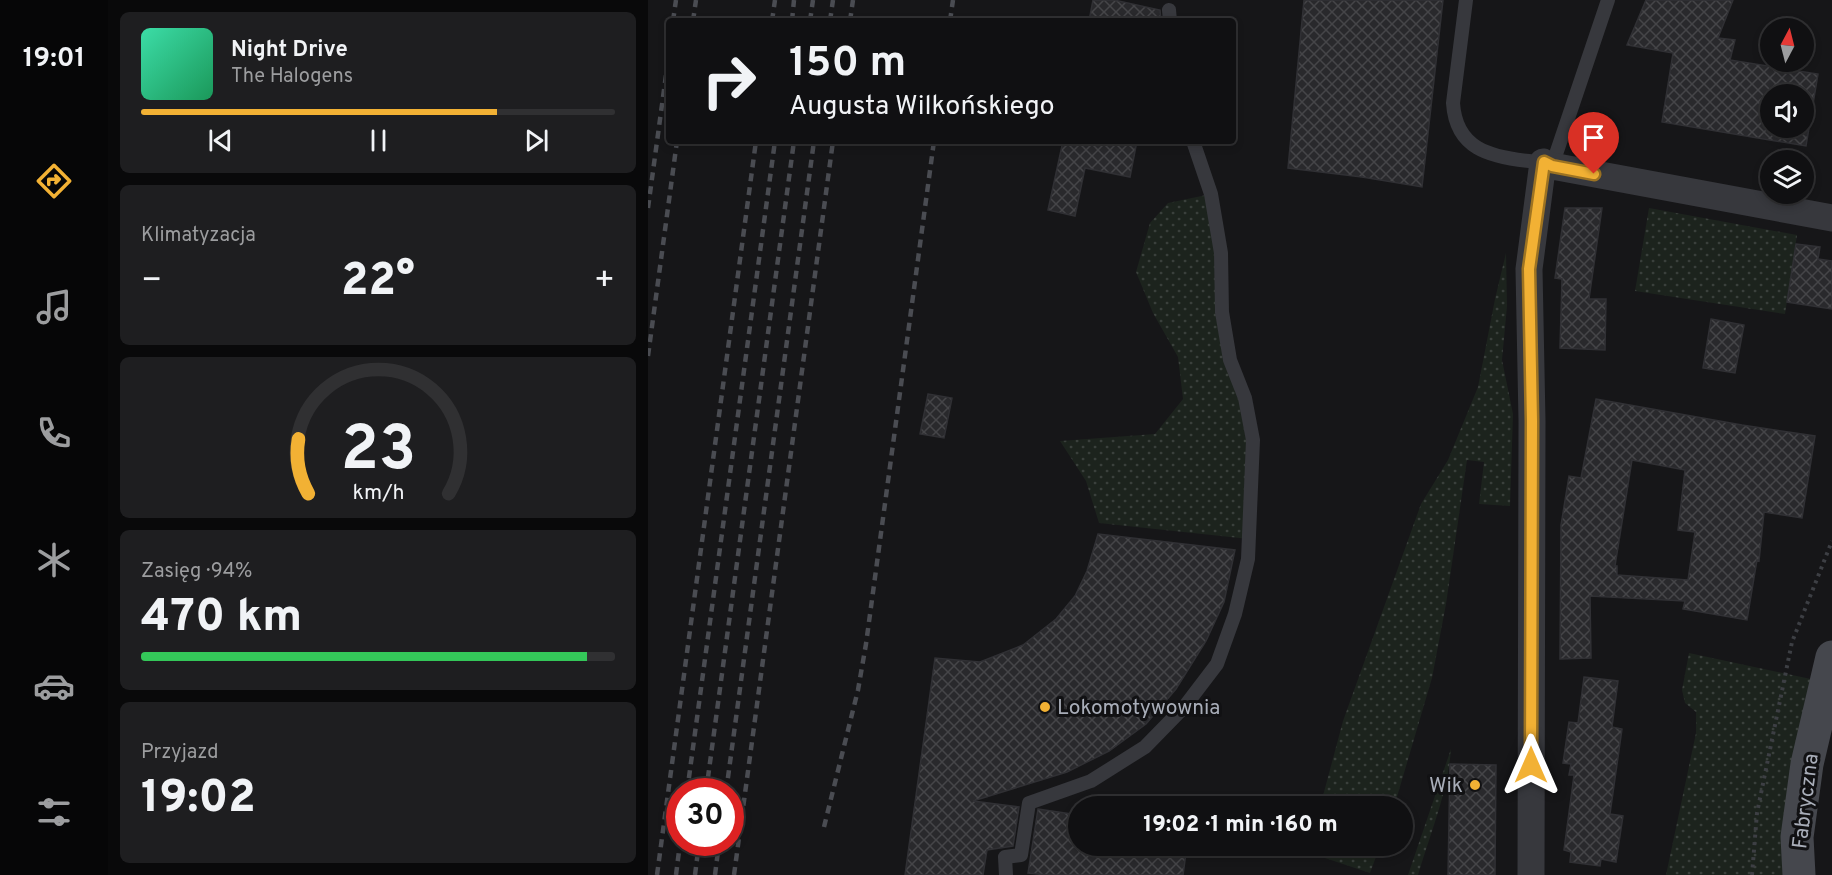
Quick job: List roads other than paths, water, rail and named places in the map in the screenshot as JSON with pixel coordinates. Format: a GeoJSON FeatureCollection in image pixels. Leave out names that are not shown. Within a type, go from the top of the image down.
{"type":"FeatureCollection","features":[{"type":"Feature","properties":{"kind":"street"},"geometry":{"type":"LineString","coordinates":[[1530,875],[1532,421],[1529,269],[1548,164],[1832,218]]}},
{"type":"Feature","properties":{"kind":"street","name":"Fabryczna"},"geometry":{"type":"LineString","coordinates":[[1799,875],[1797,837],[1807,764],[1832,657]]}},
{"type":"Feature","properties":{"kind":"lane"},"geometry":{"type":"LineString","coordinates":[[1466,0],[1453,103],[1454,118],[1460,131],[1468,143],[1481,151],[1548,164],[1608,0]]}},
{"type":"Feature","properties":{"kind":"lane"},"geometry":{"type":"LineString","coordinates":[[1006,875],[1005,857],[1021,855],[1029,803],[1092,781],[1145,747],[1185,706],[1217,664],[1235,614],[1248,559],[1253,440],[1245,398],[1228,351],[1222,312],[1221,253],[1211,194],[1194,144]]}},
{"type":"Feature","properties":{"kind":"railway"},"geometry":{"type":"LineString","coordinates":[[673,18],[676,0]]}},
{"type":"Feature","properties":{"kind":"railway"},"geometry":{"type":"LineString","coordinates":[[693,18],[696,0]]}},
{"type":"Feature","properties":{"kind":"railway"},"geometry":{"type":"LineString","coordinates":[[772,18],[775,0]]}},
{"type":"Feature","properties":{"kind":"railway"},"geometry":{"type":"LineString","coordinates":[[792,18],[794,0]]}},
{"type":"Feature","properties":{"kind":"railway"},"geometry":{"type":"LineString","coordinates":[[810,18],[813,0]]}},
{"type":"Feature","properties":{"kind":"railway"},"geometry":{"type":"LineString","coordinates":[[830,18],[833,0]]}},
{"type":"Feature","properties":{"kind":"railway"},"geometry":{"type":"LineString","coordinates":[[850,18],[853,0]]}},
{"type":"Feature","properties":{"kind":"railway"},"geometry":{"type":"LineString","coordinates":[[950,18],[953,0]]}},
{"type":"Feature","properties":{"kind":"railway"},"geometry":{"type":"LineString","coordinates":[[648,208],[666,75]]}},
{"type":"Feature","properties":{"kind":"railway"},"geometry":{"type":"LineString","coordinates":[[648,356],[677,144]]}},
{"type":"Feature","properties":{"kind":"railway"},"geometry":{"type":"LineString","coordinates":[[657,875],[756,144]]}},
{"type":"Feature","properties":{"kind":"railway"},"geometry":{"type":"LineString","coordinates":[[689,778],[775,144]]}},
{"type":"Feature","properties":{"kind":"railway"},"geometry":{"type":"LineString","coordinates":[[708,778],[794,144]]}},
{"type":"Feature","properties":{"kind":"railway"},"geometry":{"type":"LineString","coordinates":[[728,778],[814,144]]}},
{"type":"Feature","properties":{"kind":"railway"},"geometry":{"type":"LineString","coordinates":[[734,875],[833,144]]}},
{"type":"Feature","properties":{"kind":"railway"},"geometry":{"type":"LineString","coordinates":[[824,827],[858,690],[866,644],[934,144]]}},
{"type":"Feature","properties":{"kind":"railway"},"geometry":{"type":"LineString","coordinates":[[676,875],[678,856]]}},
{"type":"Feature","properties":{"kind":"railway"},"geometry":{"type":"LineString","coordinates":[[695,875],[697,856]]}},
{"type":"Feature","properties":{"kind":"railway"},"geometry":{"type":"LineString","coordinates":[[715,875],[717,856]]}},
{"type":"Feature","properties":{"kind":"place","name":"Lokomotywownia"},"geometry":{"type":"Point","coordinates":[1045,707]}},
{"type":"Feature","properties":{"kind":"place","name":"Wik"},"geometry":{"type":"Point","coordinates":[1475,785]}}]}
